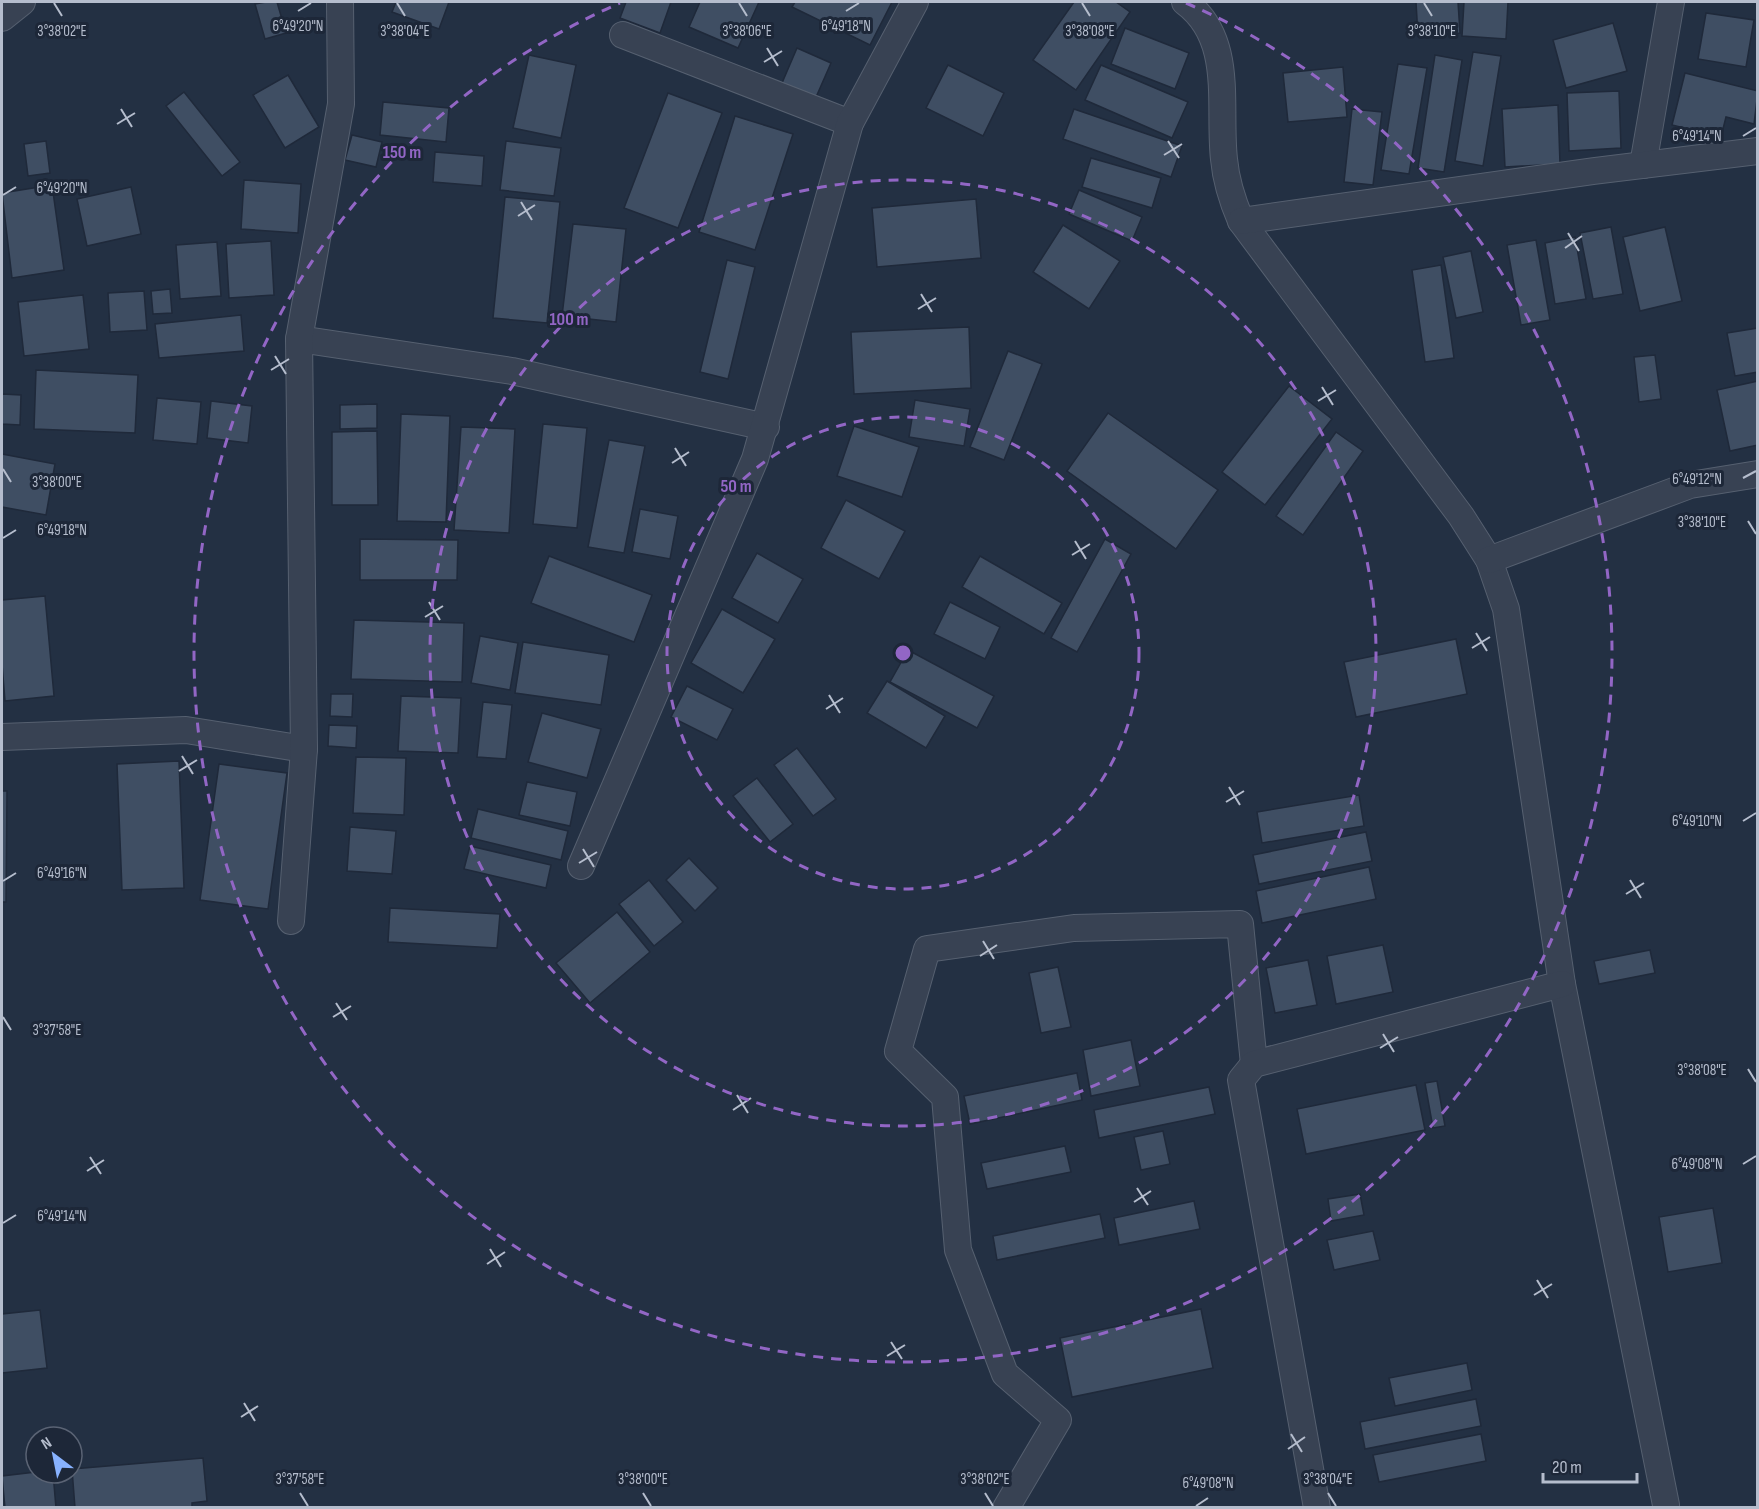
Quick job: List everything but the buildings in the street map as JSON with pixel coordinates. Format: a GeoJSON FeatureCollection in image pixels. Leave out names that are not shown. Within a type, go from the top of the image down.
{"type":"FeatureCollection","features":[{"type":"Feature","properties":{"kind":"street"},"geometry":{"type":"LineString","coordinates":[[2,18],[22,2]]}},
{"type":"Feature","properties":{"kind":"street"},"geometry":{"type":"LineString","coordinates":[[291,921],[304,749],[299,339],[341,104],[340,2]]}},
{"type":"Feature","properties":{"kind":"street"},"geometry":{"type":"LineString","coordinates":[[581,866],[755,459],[766,428],[850,123],[915,2]]}},
{"type":"Feature","properties":{"kind":"street"},"geometry":{"type":"LineString","coordinates":[[1185,2],[1212,35],[1222,73],[1223,156],[1228,191],[1241,221],[1461,516],[1489,560],[1506,609],[1562,984],[1666,1505]]}},
{"type":"Feature","properties":{"kind":"street"},"geometry":{"type":"LineString","coordinates":[[1642,165],[1671,2]]}},
{"type":"Feature","properties":{"kind":"street"},"geometry":{"type":"LineString","coordinates":[[623,35],[850,123]]}},
{"type":"Feature","properties":{"kind":"street"},"geometry":{"type":"LineString","coordinates":[[1241,221],[1758,151]]}},
{"type":"Feature","properties":{"kind":"street"},"geometry":{"type":"LineString","coordinates":[[299,339],[512,371],[766,428]]}},
{"type":"Feature","properties":{"kind":"street"},"geometry":{"type":"LineString","coordinates":[[1489,560],[1690,485],[1758,474]]}},
{"type":"Feature","properties":{"kind":"street"},"geometry":{"type":"LineString","coordinates":[[2,737],[186,730],[304,749]]}},
{"type":"Feature","properties":{"kind":"street"},"geometry":{"type":"LineString","coordinates":[[1006,1508],[1058,1420],[1005,1374],[958,1250],[945,1097],[898,1051],[927,949],[1074,928],[1240,924],[1254,1064]]}},
{"type":"Feature","properties":{"kind":"street"},"geometry":{"type":"LineString","coordinates":[[1317,1508],[1241,1080],[1254,1064],[1562,984]]}}]}
